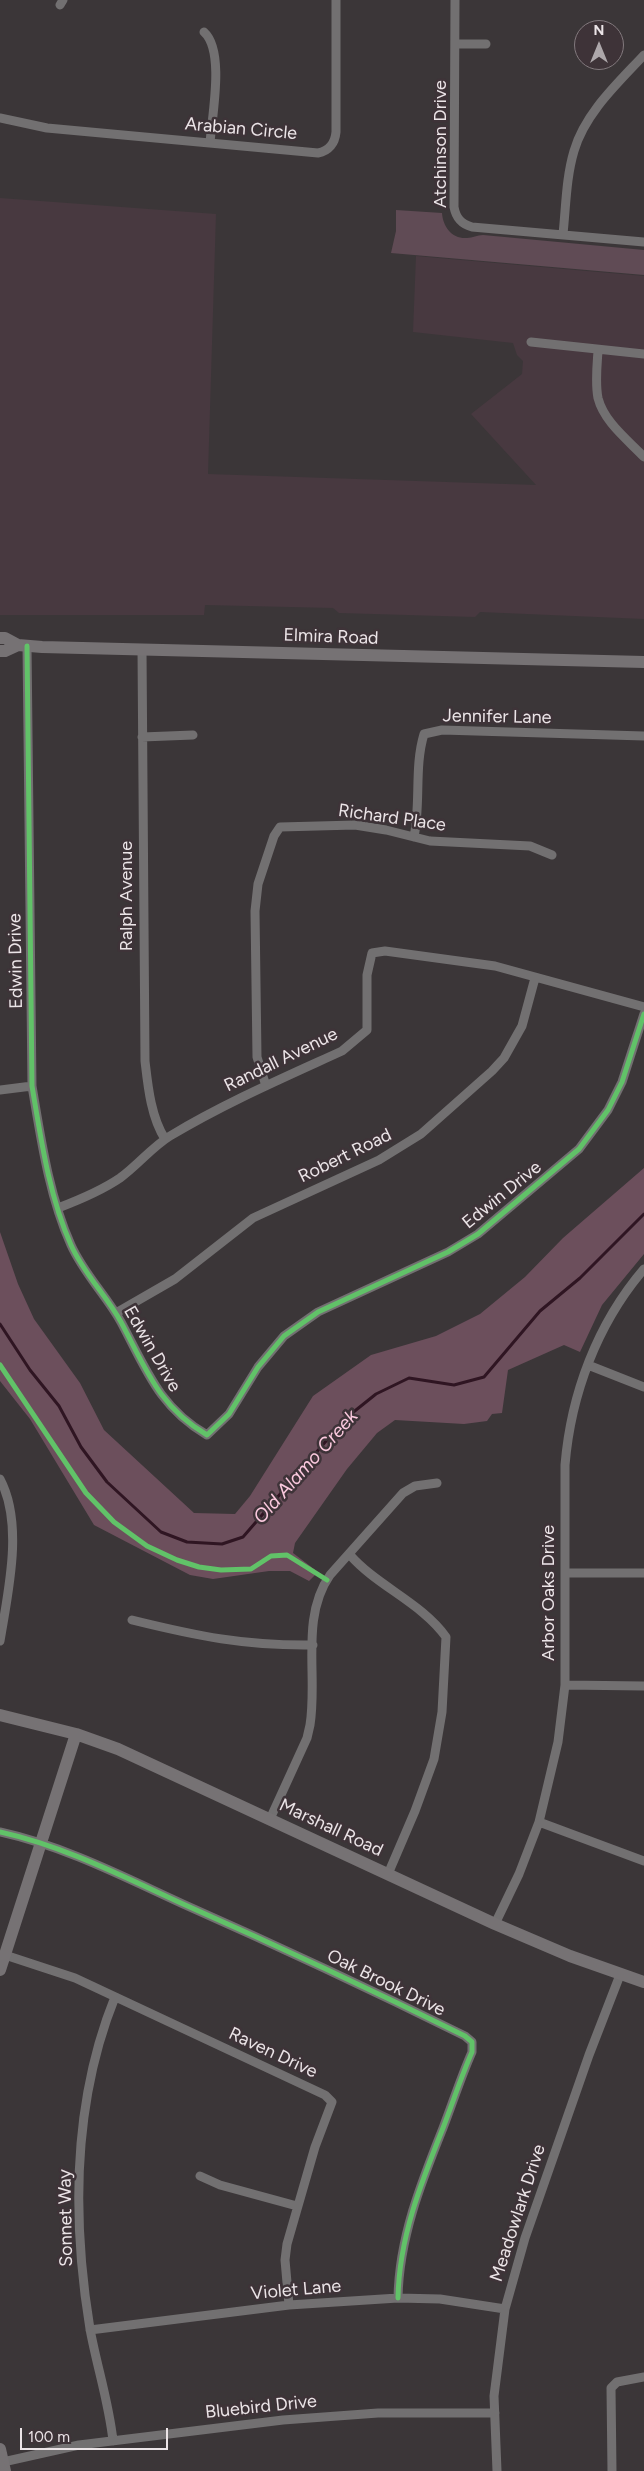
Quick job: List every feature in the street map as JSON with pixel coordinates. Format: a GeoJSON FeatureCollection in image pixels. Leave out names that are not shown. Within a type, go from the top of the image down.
{"type":"FeatureCollection","features":[{"type":"Feature","properties":{"kind":"street","name":"Arabian Circle"},"geometry":{"type":"LineString","coordinates":[[0,118],[47,128],[318,153],[326,151],[331,146],[336,132],[336,0]]}},
{"type":"Feature","properties":{"kind":"street","name":"Atchinson Drive"},"geometry":{"type":"LineString","coordinates":[[455,0],[457,44],[454,207],[458,218],[462,223],[472,227],[644,242]]}},
{"type":"Feature","properties":{"kind":"street"},"geometry":{"type":"LineString","coordinates":[[204,32],[211,38],[215,55],[210,142]]}},
{"type":"Feature","properties":{"kind":"street"},"geometry":{"type":"LineString","coordinates":[[457,44],[486,44]]}},
{"type":"Feature","properties":{"kind":"street"},"geometry":{"type":"LineString","coordinates":[[563,234],[570,169],[582,131],[610,92],[644,55]]}},
{"type":"Feature","properties":{"kind":"street"},"geometry":{"type":"LineString","coordinates":[[531,342],[644,354]]}},
{"type":"Feature","properties":{"kind":"street"},"geometry":{"type":"LineString","coordinates":[[598,350],[597,388],[603,410],[611,422],[644,457]]}},
{"type":"Feature","properties":{"kind":"street","name":"Elmira Road"},"geometry":{"type":"LineString","coordinates":[[0,638],[23,646]]}},
{"type":"Feature","properties":{"kind":"street","name":"Elmira Road"},"geometry":{"type":"LineString","coordinates":[[0,651],[23,646],[644,662]]}},
{"type":"Feature","properties":{"kind":"street","name":"Edwin Drive"},"geometry":{"type":"LineString","coordinates":[[23,646],[32,1086],[58,1208],[71,1245],[86,1273],[116,1313],[158,1392],[175,1413],[207,1435],[229,1414],[258,1367],[284,1336],[318,1312],[448,1252],[478,1234],[579,1149],[608,1110],[622,1082],[644,1014]]}},
{"type":"Feature","properties":{"kind":"street","name":"Ralph Avenue"},"geometry":{"type":"LineString","coordinates":[[142,649],[145,1062],[148,1088],[159,1129],[165,1139]]}},
{"type":"Feature","properties":{"kind":"street","name":"Jennifer Lane"},"geometry":{"type":"LineString","coordinates":[[414,837],[417,822],[420,747],[424,734],[442,730],[644,736]]}},
{"type":"Feature","properties":{"kind":"street"},"geometry":{"type":"LineString","coordinates":[[142,736],[193,735]]}},
{"type":"Feature","properties":{"kind":"street","name":"Richard Place"},"geometry":{"type":"LineString","coordinates":[[266,1086],[257,1057],[256,911],[258,884],[276,832],[280,827],[285,825],[354,825],[456,843],[530,846],[552,855]]}},
{"type":"Feature","properties":{"kind":"street","name":"Randall Avenue"},"geometry":{"type":"LineString","coordinates":[[58,1208],[94,1193],[120,1178],[165,1139],[231,1101],[342,1051],[367,1030],[367,975],[372,953],[385,951],[495,966],[644,1007]]}},
{"type":"Feature","properties":{"kind":"street","name":"Robert Road"},"geometry":{"type":"LineString","coordinates":[[116,1313],[175,1279],[253,1218],[380,1160],[422,1134],[492,1072],[504,1058],[522,1026],[536,978]]}},
{"type":"Feature","properties":{"kind":"street"},"geometry":{"type":"LineString","coordinates":[[0,1090],[32,1086]]}},
{"type":"Feature","properties":{"kind":"street","name":"Arbor Oaks Drive"},"geometry":{"type":"LineString","coordinates":[[495,1924],[520,1874],[538,1822],[558,1742],[565,1685],[565,1465],[568,1435],[580,1385],[603,1328],[628,1287],[644,1269]]}},
{"type":"Feature","properties":{"kind":"street"},"geometry":{"type":"LineString","coordinates":[[588,1365],[644,1387]]}},
{"type":"Feature","properties":{"kind":"street"},"geometry":{"type":"LineString","coordinates":[[0,1479],[12,1511],[14,1533],[4,1579],[0,1641]]}},
{"type":"Feature","properties":{"kind":"street"},"geometry":{"type":"LineString","coordinates":[[270,1818],[307,1738],[310,1725],[315,1602],[320,1590],[330,1575],[350,1555],[403,1493],[415,1486],[437,1483]]}},
{"type":"Feature","properties":{"kind":"street"},"geometry":{"type":"LineString","coordinates":[[350,1555],[360,1566],[404,1598],[437,1626],[446,1637],[442,1712],[434,1758],[415,1811],[388,1874]]}},
{"type":"Feature","properties":{"kind":"street"},"geometry":{"type":"LineString","coordinates":[[566,1573],[644,1573]]}},
{"type":"Feature","properties":{"kind":"street"},"geometry":{"type":"LineString","coordinates":[[132,1620],[220,1640],[256,1644],[312,1645]]}},
{"type":"Feature","properties":{"kind":"street"},"geometry":{"type":"LineString","coordinates":[[565,1685],[644,1686]]}},
{"type":"Feature","properties":{"kind":"street","name":"Marshall Road"},"geometry":{"type":"LineString","coordinates":[[0,1715],[76,1734],[146,1761],[495,1924],[620,1975],[644,1982]]}},
{"type":"Feature","properties":{"kind":"street"},"geometry":{"type":"LineString","coordinates":[[0,1970],[76,1734]]}},
{"type":"Feature","properties":{"kind":"street"},"geometry":{"type":"LineString","coordinates":[[538,1822],[644,1862]]}},
{"type":"Feature","properties":{"kind":"street"},"geometry":{"type":"LineString","coordinates":[[0,1832],[40,1842]]}},
{"type":"Feature","properties":{"kind":"street","name":"Oak Brook Drive"},"geometry":{"type":"LineString","coordinates":[[40,1842],[78,1856],[260,1938],[439,2023],[472,2042],[472,2052],[422,2182],[404,2241],[399,2264],[398,2298]]}},
{"type":"Feature","properties":{"kind":"street","name":"Raven Drive"},"geometry":{"type":"LineString","coordinates":[[5,1955],[74,1978],[325,2095],[332,2102],[297,2206],[285,2260],[289,2305]]}},
{"type":"Feature","properties":{"kind":"street","name":"Meadowlark Drive"},"geometry":{"type":"LineString","coordinates":[[497,2471],[494,2413],[498,2349],[504,2309],[525,2238],[589,2055],[620,1975]]}},
{"type":"Feature","properties":{"kind":"street","name":"Sonnet Way"},"geometry":{"type":"LineString","coordinates":[[113,2441],[90,2330],[82,2264],[79,2203],[82,2124],[92,2066],[101,2033],[116,1997]]}},
{"type":"Feature","properties":{"kind":"street"},"geometry":{"type":"LineString","coordinates":[[200,2176],[220,2185],[297,2206]]}},
{"type":"Feature","properties":{"kind":"street","name":"Violet Lane"},"geometry":{"type":"LineString","coordinates":[[90,2330],[289,2305],[398,2298],[440,2299],[504,2309]]}},
{"type":"Feature","properties":{"kind":"street"},"geometry":{"type":"LineString","coordinates":[[612,2471],[612,2388],[617,2382],[644,2378]]}},
{"type":"Feature","properties":{"kind":"street","name":"Bluebird Drive"},"geometry":{"type":"LineString","coordinates":[[3,2461],[79,2445],[328,2416],[378,2412],[494,2413]]}},
{"type":"Feature","properties":{"kind":"shaded area"},"geometry":{"type":"Polygon","coordinates":[[[0,198],[216,214],[208,474],[536,485],[471,414],[522,374],[523,361],[517,355],[513,343],[413,332],[416,256],[644,276],[644,619],[480,612],[475,617],[339,613],[333,608],[205,605],[204,615],[0,615],[0,198]]]}},
{"type":"Feature","properties":{"kind":"shaded area"},"geometry":{"type":"Polygon","coordinates":[[[396,210],[442,213],[444,223],[449,231],[462,238],[483,235],[644,250],[644,275],[391,253],[396,231],[396,210]]]}},
{"type":"Feature","properties":{"kind":"shaded area"},"geometry":{"type":"Polygon","coordinates":[[[644,1168],[644,1254],[602,1305],[580,1352],[564,1345],[508,1370],[502,1413],[492,1414],[487,1421],[464,1424],[395,1420],[377,1433],[347,1469],[295,1543],[293,1553],[318,1572],[309,1581],[290,1571],[269,1571],[213,1579],[190,1575],[94,1525],[30,1419],[0,1381],[0,1232],[18,1284],[34,1319],[80,1383],[104,1430],[194,1513],[235,1514],[250,1496],[313,1396],[371,1355],[436,1336],[480,1314],[525,1277],[563,1238],[644,1168]]]}},
{"type":"Feature","properties":{"kind":"waterway","name":"Old Alamo Creek"},"geometry":{"type":"LineString","coordinates":[[0,1324],[30,1370],[59,1406],[81,1447],[107,1482],[161,1532],[187,1542],[222,1544],[243,1537],[346,1418],[376,1394],[409,1378],[454,1385],[484,1377],[540,1311],[580,1278],[644,1214]]}},
{"type":"Feature","properties":{"kind":"cycle path"},"geometry":{"type":"LineString","coordinates":[[27,646],[32,1086],[51,1187],[63,1226],[76,1256],[115,1312],[155,1386],[177,1412],[207,1435],[229,1414],[258,1367],[284,1336],[318,1312],[448,1252],[478,1234],[579,1149],[608,1110],[622,1082],[644,1014]]}},
{"type":"Feature","properties":{"kind":"cycle path"},"geometry":{"type":"LineString","coordinates":[[0,1365],[86,1493],[114,1522],[147,1546],[177,1560],[199,1567],[221,1570],[251,1569],[271,1556],[287,1555],[327,1580]]}},
{"type":"Feature","properties":{"kind":"cycle path"},"geometry":{"type":"LineString","coordinates":[[0,1832],[47,1845],[116,1873],[360,1985],[465,2036],[472,2042],[472,2052],[419,2190],[402,2254],[398,2298]]}}]}
